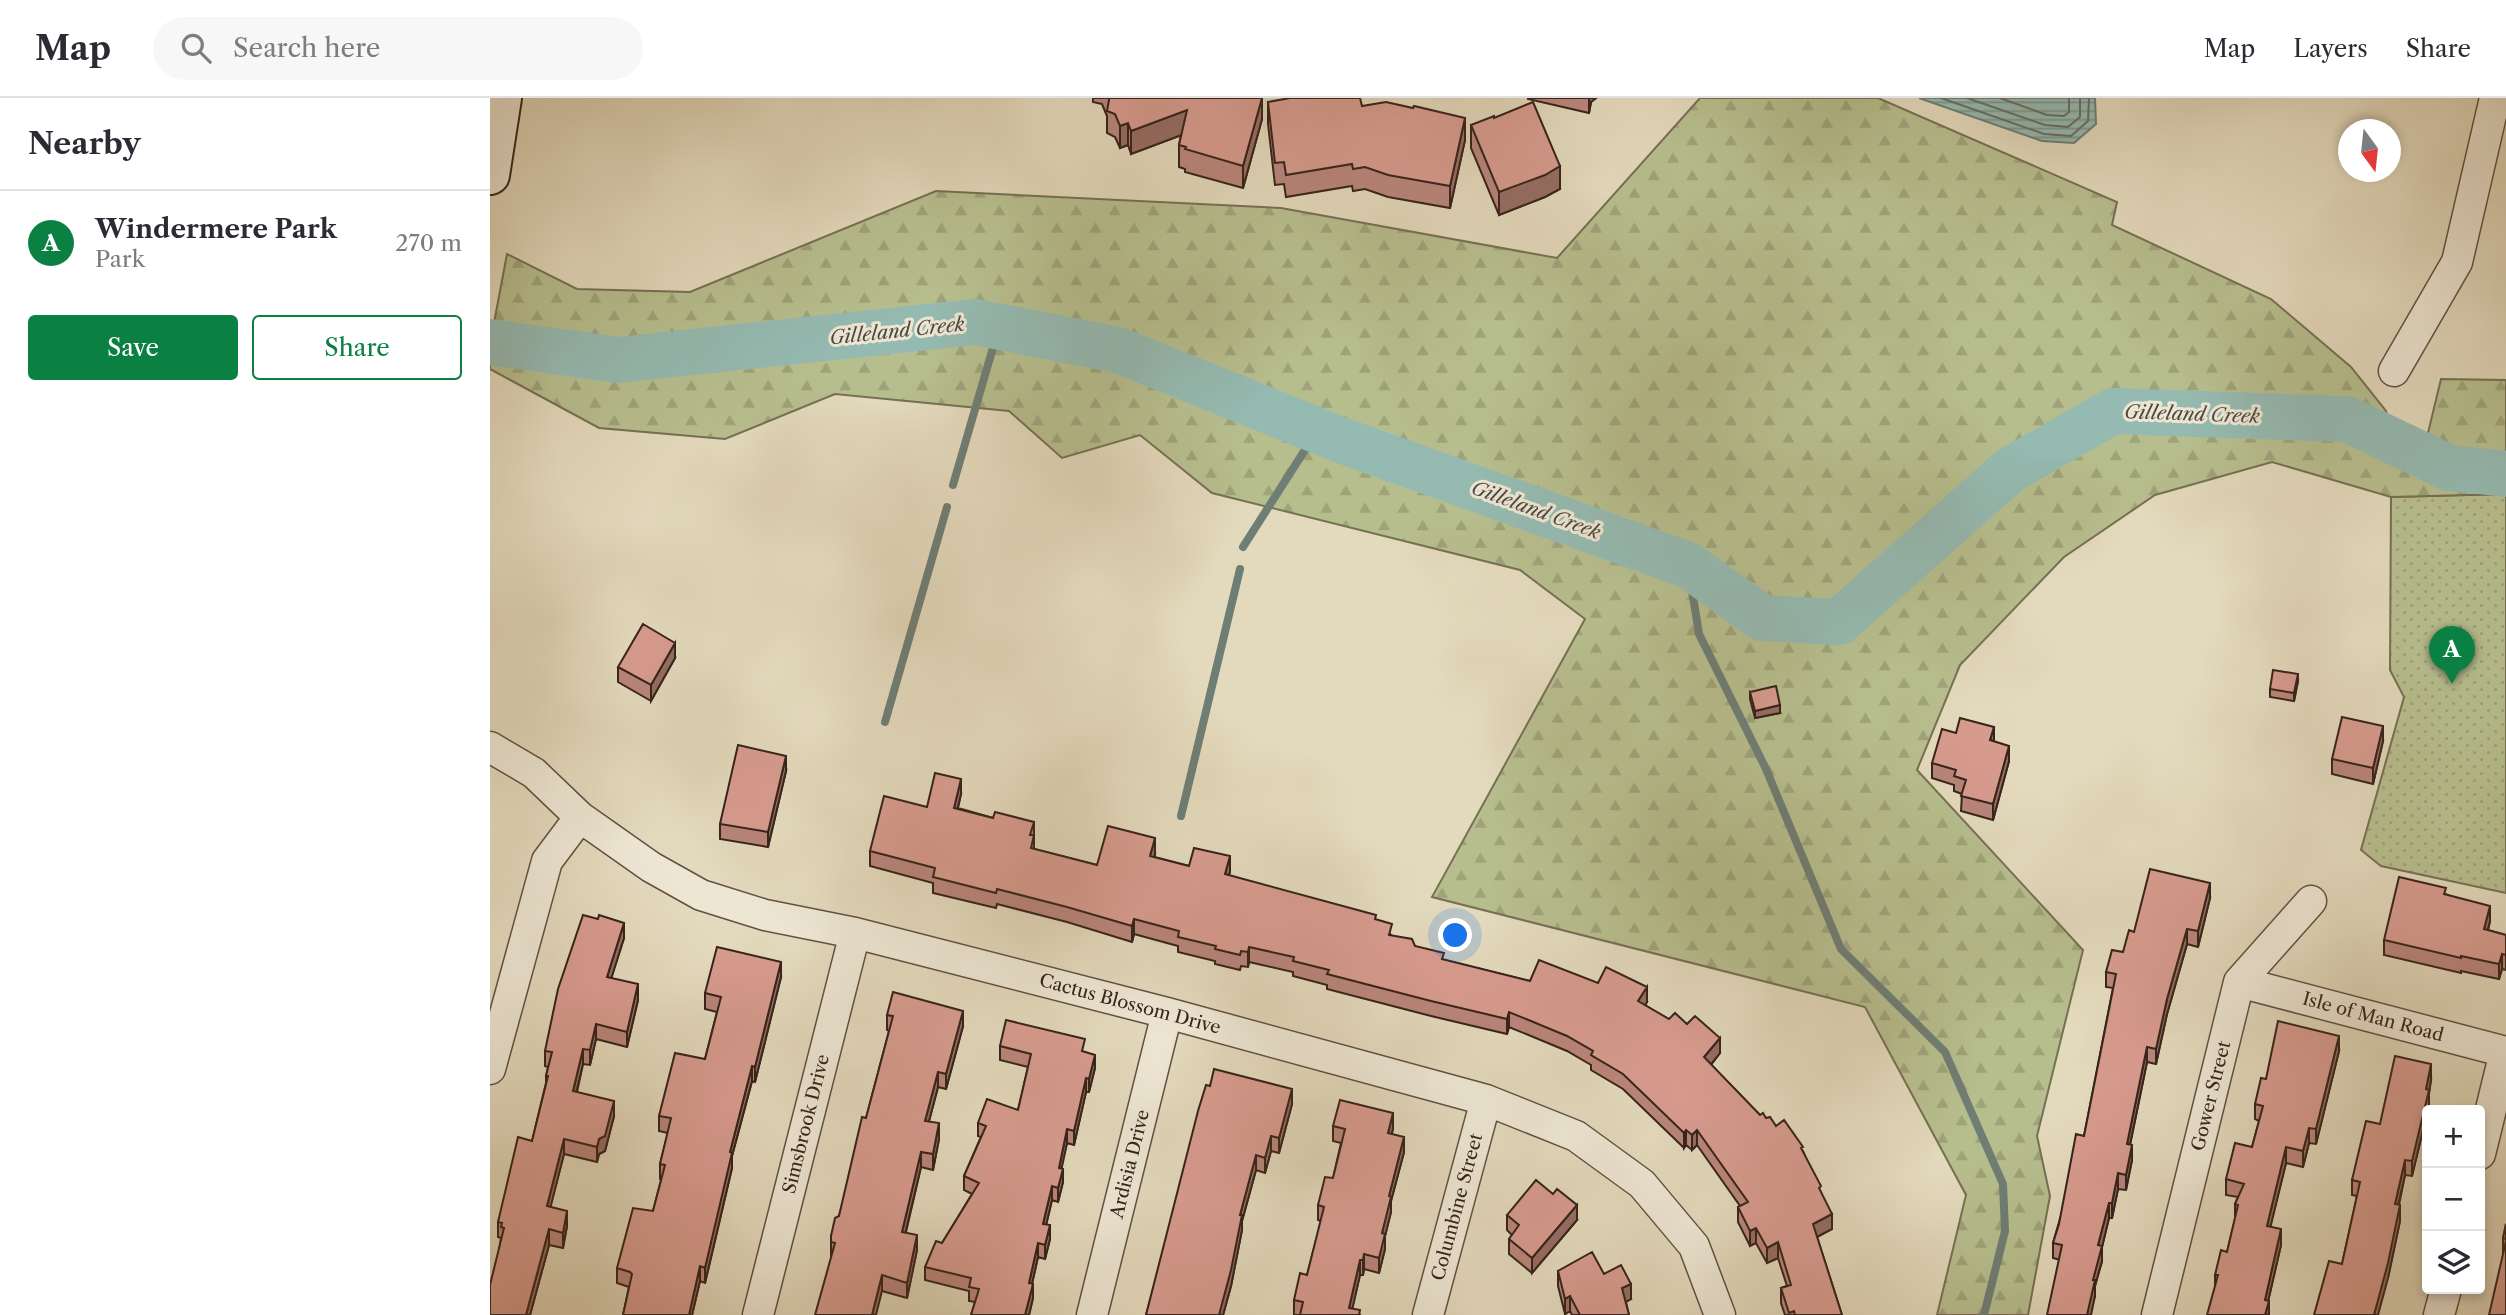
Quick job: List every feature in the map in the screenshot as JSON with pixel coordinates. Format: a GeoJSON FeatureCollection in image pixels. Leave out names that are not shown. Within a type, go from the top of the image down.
{"type":"FeatureCollection","features":[{"type":"Feature","properties":{"kind":"main road"},"geometry":{"type":"LineString","coordinates":[[490,175],[502,98]]}},
{"type":"Feature","properties":{"kind":"street"},"geometry":{"type":"LineString","coordinates":[[2394,371],[2457,262],[2495,98]]}},
{"type":"Feature","properties":{"kind":"street","name":"Cactus Blossom Drive"},"geometry":{"type":"LineString","coordinates":[[490,747],[534,773],[580,817],[651,867],[701,895],[765,915],[855,933],[1167,1013],[1486,1100],[1576,1136],[1642,1184],[1694,1246],[1720,1315]]}},
{"type":"Feature","properties":{"kind":"street"},"geometry":{"type":"LineString","coordinates":[[490,1069],[547,861],[580,817]]}},
{"type":"Feature","properties":{"kind":"street","name":"Gower Street"},"geometry":{"type":"LineString","coordinates":[[2157,1315],[2239,982],[2311,901]]}},
{"type":"Feature","properties":{"kind":"street","name":"Simsbrook Drive"},"geometry":{"type":"LineString","coordinates":[[758,1315],[855,933]]}},
{"type":"Feature","properties":{"kind":"street","name":"Isle of Man Road"},"geometry":{"type":"LineString","coordinates":[[2239,982],[2506,1052]]}},
{"type":"Feature","properties":{"kind":"street","name":"Ardisia Drive"},"geometry":{"type":"LineString","coordinates":[[1093,1315],[1167,1013]]}},
{"type":"Feature","properties":{"kind":"street"},"geometry":{"type":"LineString","coordinates":[[2485,1134],[2506,1052]]}},
{"type":"Feature","properties":{"kind":"street","name":"Columbine Street"},"geometry":{"type":"LineString","coordinates":[[1428,1315],[1486,1100]]}},
{"type":"Feature","properties":{"kind":"street"},"geometry":{"type":"LineString","coordinates":[[2439,1315],[2445,1294]]}},
{"type":"Feature","properties":{"kind":"green space"},"geometry":{"type":"Polygon","coordinates":[[[1700,98],[1878,98],[2117,202],[2112,225],[2271,299],[2351,367],[2386,411],[2393,453],[2421,462],[2441,379],[2506,380],[2506,494],[2391,497],[2272,462],[2155,495],[2064,557],[1960,665],[1917,770],[2083,950],[2037,1136],[2050,1196],[2028,1315],[1937,1315],[1966,1195],[1865,1007],[1432,897],[1585,619],[1520,570],[1212,493],[1140,435],[1062,458],[1009,411],[835,394],[725,439],[599,428],[490,369],[490,344],[507,254],[577,289],[690,292],[936,191],[1281,208],[1557,258],[1700,98]]]}},
{"type":"Feature","properties":{"kind":"green space"},"geometry":{"type":"Polygon","coordinates":[[[2506,494],[2506,893],[2381,866],[2361,850],[2404,697],[2390,670],[2391,497],[2506,494]]]}},
{"type":"Feature","properties":{"kind":"water"},"geometry":{"type":"Polygon","coordinates":[[[1919,98],[2095,98],[2096,124],[2074,143],[2042,141],[1919,98]]]}},
{"type":"Feature","properties":{"kind":"building"},"geometry":{"type":"Polygon","coordinates":[[[1109,98],[1262,98],[1243,166],[1179,145],[1187,110],[1131,131],[1128,123],[1120,126],[1115,114],[1107,111],[1109,98]]]}},
{"type":"Feature","properties":{"kind":"building"},"geometry":{"type":"Polygon","coordinates":[[[1290,98],[1360,98],[1362,106],[1386,102],[1465,118],[1450,186],[1388,175],[1365,167],[1353,169],[1352,164],[1286,175],[1284,162],[1275,163],[1268,102],[1290,98]]]}},
{"type":"Feature","properties":{"kind":"building"},"geometry":{"type":"Polygon","coordinates":[[[1533,102],[1560,166],[1545,175],[1499,192],[1471,125],[1533,102]]]}},
{"type":"Feature","properties":{"kind":"building"},"geometry":{"type":"Polygon","coordinates":[[[643,624],[675,643],[651,685],[618,667],[643,624]]]}},
{"type":"Feature","properties":{"kind":"building"},"geometry":{"type":"Polygon","coordinates":[[[2273,670],[2298,674],[2294,693],[2270,689],[2273,670]]]}},
{"type":"Feature","properties":{"kind":"building"},"geometry":{"type":"Polygon","coordinates":[[[1776,686],[1780,705],[1755,711],[1750,692],[1776,686]]]}},
{"type":"Feature","properties":{"kind":"building"},"geometry":{"type":"Polygon","coordinates":[[[2342,717],[2383,726],[2373,768],[2332,759],[2342,717]]]}},
{"type":"Feature","properties":{"kind":"building"},"geometry":{"type":"Polygon","coordinates":[[[1960,718],[1994,727],[1990,740],[2009,746],[1993,804],[1961,796],[1966,780],[1954,776],[1956,770],[1932,763],[1942,729],[1956,733],[1960,718]]]}},
{"type":"Feature","properties":{"kind":"building"},"geometry":{"type":"Polygon","coordinates":[[[738,745],[786,756],[768,832],[720,824],[738,745]]]}},
{"type":"Feature","properties":{"kind":"building"},"geometry":{"type":"Polygon","coordinates":[[[935,773],[961,779],[954,808],[993,818],[995,812],[1034,822],[1030,835],[1034,835],[1031,848],[1097,865],[1108,826],[1155,838],[1150,856],[1189,866],[1194,848],[1230,856],[1225,874],[1376,915],[1375,919],[1392,924],[1389,935],[1412,939],[1415,946],[1444,953],[1442,959],[1530,981],[1539,960],[1598,983],[1606,967],[1647,987],[1638,1001],[1669,1019],[1675,1013],[1687,1024],[1695,1016],[1720,1038],[1704,1057],[1760,1115],[1763,1113],[1766,1118],[1770,1117],[1776,1126],[1784,1120],[1803,1147],[1801,1148],[1832,1214],[1813,1224],[1842,1315],[1795,1315],[1794,1311],[1789,1313],[1781,1288],[1791,1285],[1778,1242],[1767,1248],[1756,1228],[1750,1231],[1738,1207],[1748,1202],[1697,1130],[1692,1135],[1686,1130],[1684,1133],[1623,1074],[1591,1055],[1593,1051],[1567,1036],[1509,1012],[1507,1019],[1327,974],[1329,970],[1293,961],[1294,957],[1249,947],[1248,952],[1241,951],[1240,955],[1178,937],[1179,931],[1134,919],[1132,926],[997,889],[996,893],[933,877],[935,868],[870,851],[884,796],[927,807],[935,773]]]}},
{"type":"Feature","properties":{"kind":"building"},"geometry":{"type":"Polygon","coordinates":[[[2150,869],[2210,883],[2198,931],[2187,929],[2156,1049],[2147,1047],[2127,1144],[2132,1145],[2126,1175],[2118,1173],[2112,1203],[2109,1203],[2098,1245],[2102,1246],[2087,1315],[2047,1315],[2062,1245],[2053,1243],[2076,1134],[2084,1136],[2116,974],[2106,972],[2112,950],[2123,952],[2129,930],[2134,932],[2150,869]]]}},
{"type":"Feature","properties":{"kind":"building"},"geometry":{"type":"Polygon","coordinates":[[[2399,877],[2446,888],[2444,894],[2490,906],[2484,929],[2506,935],[2506,955],[2502,954],[2499,964],[2384,940],[2399,877]]]}},
{"type":"Feature","properties":{"kind":"building"},"geometry":{"type":"Polygon","coordinates":[[[583,915],[598,919],[599,915],[624,923],[607,977],[638,984],[627,1032],[596,1024],[590,1050],[583,1049],[573,1091],[614,1101],[605,1136],[599,1139],[597,1147],[564,1139],[547,1206],[567,1211],[563,1233],[549,1229],[526,1315],[490,1315],[490,1285],[504,1228],[501,1227],[502,1223],[498,1222],[518,1137],[532,1141],[548,1076],[552,1052],[545,1051],[558,989],[583,915]]]}},
{"type":"Feature","properties":{"kind":"building"},"geometry":{"type":"Polygon","coordinates":[[[717,947],[781,962],[755,1067],[752,1066],[730,1152],[732,1153],[705,1268],[700,1266],[689,1315],[623,1315],[632,1274],[617,1268],[633,1208],[653,1211],[665,1165],[660,1164],[671,1118],[659,1116],[675,1053],[705,1059],[721,997],[705,993],[717,947]]]}},
{"type":"Feature","properties":{"kind":"building"},"geometry":{"type":"Polygon","coordinates":[[[893,992],[963,1011],[946,1074],[938,1072],[925,1121],[939,1123],[933,1154],[921,1152],[902,1232],[917,1235],[907,1283],[882,1275],[872,1315],[815,1315],[835,1243],[831,1242],[831,1236],[835,1218],[839,1216],[862,1117],[866,1118],[893,1016],[887,1015],[893,992]]]}},
{"type":"Feature","properties":{"kind":"building"},"geometry":{"type":"Polygon","coordinates":[[[1006,1020],[1085,1039],[1082,1051],[1095,1055],[1089,1079],[1086,1078],[1074,1131],[1067,1129],[1059,1168],[1063,1169],[1058,1188],[1052,1186],[1043,1224],[1050,1225],[1045,1245],[1038,1243],[1029,1283],[1033,1284],[1025,1315],[971,1315],[979,1289],[969,1287],[971,1278],[925,1267],[936,1241],[942,1243],[979,1183],[964,1176],[986,1126],[978,1123],[987,1099],[1018,1110],[1031,1054],[1000,1046],[1006,1020]]]}},
{"type":"Feature","properties":{"kind":"building"},"geometry":{"type":"Polygon","coordinates":[[[2278,1021],[2339,1036],[2316,1129],[2309,1128],[2303,1151],[2286,1147],[2267,1226],[2281,1229],[2265,1300],[2269,1301],[2265,1315],[2207,1315],[2218,1275],[2215,1275],[2221,1250],[2227,1252],[2238,1205],[2235,1204],[2244,1184],[2226,1179],[2235,1143],[2252,1147],[2263,1106],[2255,1104],[2261,1078],[2266,1079],[2278,1021]]]}},
{"type":"Feature","properties":{"kind":"building"},"geometry":{"type":"Polygon","coordinates":[[[2395,1056],[2431,1064],[2426,1089],[2429,1090],[2425,1105],[2422,1105],[2422,1119],[2412,1161],[2405,1160],[2395,1204],[2400,1205],[2374,1315],[2314,1315],[2329,1261],[2342,1264],[2360,1182],[2352,1180],[2366,1121],[2380,1124],[2395,1056]]]}},
{"type":"Feature","properties":{"kind":"building"},"geometry":{"type":"Polygon","coordinates":[[[1214,1069],[1292,1089],[1279,1138],[1271,1136],[1265,1158],[1256,1155],[1219,1315],[1146,1315],[1198,1111],[1206,1085],[1210,1086],[1214,1069]]]}},
{"type":"Feature","properties":{"kind":"building"},"geometry":{"type":"Polygon","coordinates":[[[1340,1100],[1393,1113],[1388,1133],[1404,1137],[1389,1196],[1391,1197],[1379,1258],[1364,1254],[1363,1260],[1360,1260],[1349,1308],[1360,1310],[1359,1315],[1300,1315],[1303,1302],[1294,1300],[1300,1273],[1307,1275],[1324,1207],[1318,1205],[1325,1177],[1333,1178],[1345,1129],[1333,1126],[1340,1100]]]}},
{"type":"Feature","properties":{"kind":"building"},"geometry":{"type":"Polygon","coordinates":[[[1536,1180],[1553,1194],[1557,1189],[1577,1205],[1532,1258],[1509,1239],[1519,1225],[1507,1215],[1536,1180]]]}},
{"type":"Feature","properties":{"kind":"building"},"geometry":{"type":"Polygon","coordinates":[[[2506,1241],[2506,1315],[2489,1315],[2506,1241]]]}},
{"type":"Feature","properties":{"kind":"building"},"geometry":{"type":"Polygon","coordinates":[[[1592,1252],[1604,1274],[1621,1265],[1631,1284],[1622,1288],[1629,1315],[1580,1315],[1570,1296],[1565,1299],[1558,1271],[1592,1252]]]}},
{"type":"Feature","properties":{"kind":"waterway","name":"Gilleland Creek"},"geometry":{"type":"LineString","coordinates":[[490,342],[618,360],[975,322],[1118,350],[1346,442],[1688,565],[1762,618],[1839,622],[2010,470],[2113,411],[2347,419],[2449,468],[2506,474]]}},
{"type":"Feature","properties":{"kind":"waterway"},"geometry":{"type":"LineString","coordinates":[[953,485],[999,327]]}},
{"type":"Feature","properties":{"kind":"waterway"},"geometry":{"type":"LineString","coordinates":[[1243,547],[1317,431]]}},
{"type":"Feature","properties":{"kind":"waterway"},"geometry":{"type":"LineString","coordinates":[[885,722],[947,507]]}},
{"type":"Feature","properties":{"kind":"waterway"},"geometry":{"type":"LineString","coordinates":[[1688,565],[1699,634],[1766,769],[1841,949],[1945,1052],[2003,1184],[2005,1231],[1984,1315]]}},
{"type":"Feature","properties":{"kind":"waterway"},"geometry":{"type":"LineString","coordinates":[[1181,816],[1240,569]]}},
{"type":"Feature","properties":{"kind":"place","name":"Windermere Park"},"geometry":{"type":"Point","coordinates":[2452,684]}}]}
